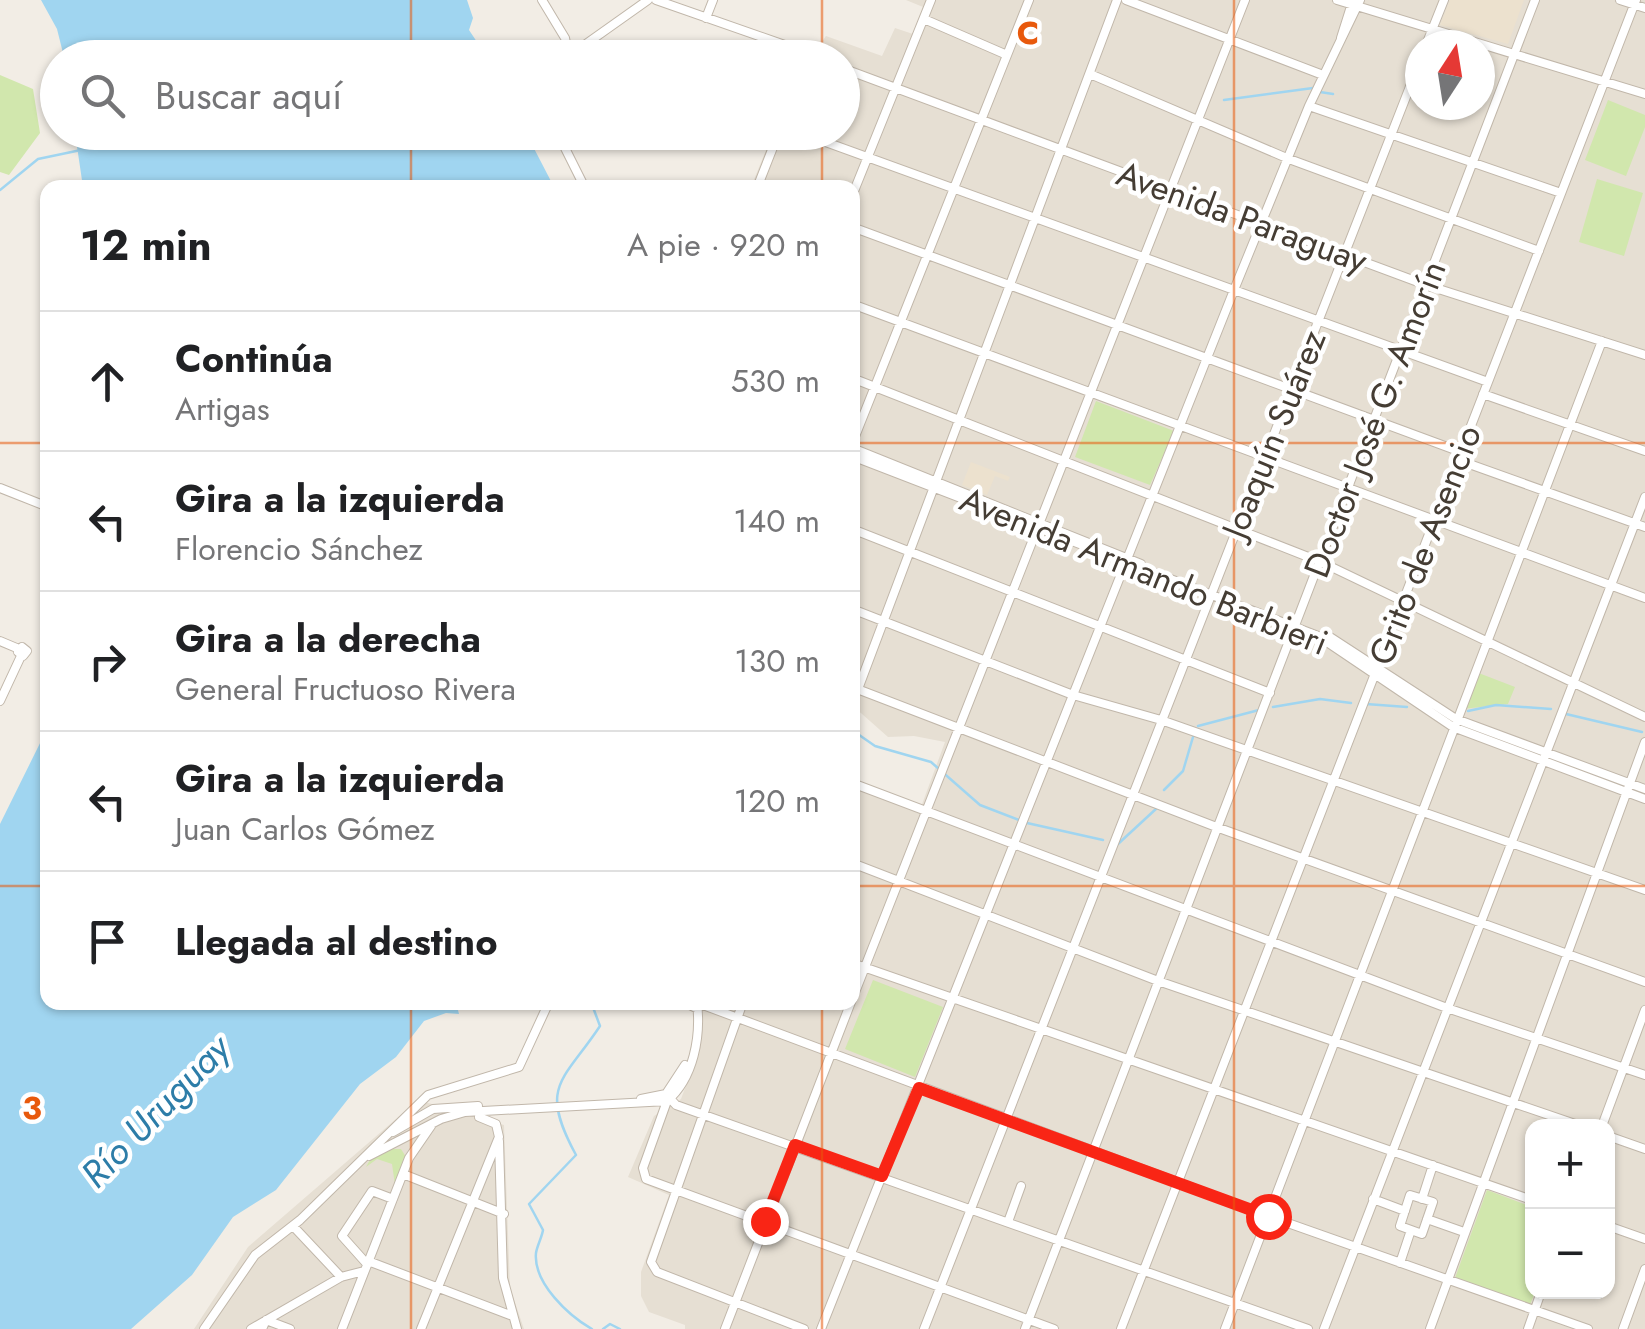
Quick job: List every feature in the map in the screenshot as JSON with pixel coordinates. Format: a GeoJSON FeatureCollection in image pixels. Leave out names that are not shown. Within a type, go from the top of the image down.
{"type":"FeatureCollection","features":[{"type":"Feature","properties":{"kind":"street"},"geometry":{"type":"LineString","coordinates":[[542,0],[565,40]]}},
{"type":"Feature","properties":{"kind":"street"},"geometry":{"type":"LineString","coordinates":[[593,40],[648,0]]}},
{"type":"Feature","properties":{"kind":"street"},"geometry":{"type":"LineString","coordinates":[[656,0],[767,40]]}},
{"type":"Feature","properties":{"kind":"street"},"geometry":{"type":"LineString","coordinates":[[706,18],[713,0]]}},
{"type":"Feature","properties":{"kind":"street"},"geometry":{"type":"LineString","coordinates":[[859,180],[932,0]]}},
{"type":"Feature","properties":{"kind":"street"},"geometry":{"type":"LineString","coordinates":[[860,676],[1117,0]]}},
{"type":"Feature","properties":{"kind":"street"},"geometry":{"type":"LineString","coordinates":[[1126,0],[1324,75]]}},
{"type":"Feature","properties":{"kind":"street"},"geometry":{"type":"LineString","coordinates":[[860,981],[1245,0]]}},
{"type":"Feature","properties":{"kind":"street"},"geometry":{"type":"LineString","coordinates":[[1338,0],[1645,94]]}},
{"type":"Feature","properties":{"kind":"street"},"geometry":{"type":"LineString","coordinates":[[1432,29],[1444,0]]}},
{"type":"Feature","properties":{"kind":"street","name":"Doctor José G. Amorín"},"geometry":{"type":"LineString","coordinates":[[1027,1324],[1535,0]]}},
{"type":"Feature","properties":{"kind":"street"},"geometry":{"type":"LineString","coordinates":[[1620,0],[1645,8]]}},
{"type":"Feature","properties":{"kind":"street"},"geometry":{"type":"LineString","coordinates":[[860,425],[1008,55],[1024,1]]}},
{"type":"Feature","properties":{"kind":"street","name":"Grito de Asencio"},"geometry":{"type":"LineString","coordinates":[[1122,1329],[1635,2]]}},
{"type":"Feature","properties":{"kind":"street"},"geometry":{"type":"LineString","coordinates":[[821,1329],[1261,223],[1356,3]]}},
{"type":"Feature","properties":{"kind":"street"},"geometry":{"type":"LineString","coordinates":[[924,19],[1008,55]]}},
{"type":"Feature","properties":{"kind":"street"},"geometry":{"type":"LineString","coordinates":[[1090,74],[1370,190],[1539,251]]}},
{"type":"Feature","properties":{"kind":"street","name":"Avenida Paraguay"},"geometry":{"type":"LineString","coordinates":[[860,75],[1426,285],[1645,355]]}},
{"type":"Feature","properties":{"kind":"street","name":"Joaquín Suárez"},"geometry":{"type":"LineString","coordinates":[[924,1329],[1405,101]]}},
{"type":"Feature","properties":{"kind":"street"},"geometry":{"type":"LineString","coordinates":[[1310,106],[1562,192]]}},
{"type":"Feature","properties":{"kind":"street"},"geometry":{"type":"LineString","coordinates":[[566,150],[581,180]]}},
{"type":"Feature","properties":{"kind":"street"},"geometry":{"type":"LineString","coordinates":[[760,180],[772,150]]}},
{"type":"Feature","properties":{"kind":"street"},"geometry":{"type":"LineString","coordinates":[[846,150],[1488,382]]}},
{"type":"Feature","properties":{"kind":"street"},"geometry":{"type":"LineString","coordinates":[[860,229],[1375,420],[1542,491],[1645,528]]}},
{"type":"Feature","properties":{"kind":"street"},"geometry":{"type":"LineString","coordinates":[[860,307],[1645,598]]}},
{"type":"Feature","properties":{"kind":"street"},"geometry":{"type":"LineString","coordinates":[[1225,1329],[1602,341]]}},
{"type":"Feature","properties":{"kind":"street"},"geometry":{"type":"LineString","coordinates":[[860,381],[1238,527],[1644,713]]}},
{"type":"Feature","properties":{"kind":"street"},"geometry":{"type":"LineString","coordinates":[[1483,394],[1645,451]]}},
{"type":"Feature","properties":{"kind":"street","name":"Avenida Armando Barbieri"},"geometry":{"type":"LineString","coordinates":[[860,450],[1211,594],[1331,638],[1455,723],[1628,788],[1645,799]]}},
{"type":"Feature","properties":{"kind":"street","name":"Avenida Armando Barbieri"},"geometry":{"type":"LineString","coordinates":[[860,459],[934,483]]}},
{"type":"Feature","properties":{"kind":"street"},"geometry":{"type":"LineString","coordinates":[[0,488],[40,504]]}},
{"type":"Feature","properties":{"kind":"street"},"geometry":{"type":"LineString","coordinates":[[1324,1329],[1645,497]]}},
{"type":"Feature","properties":{"kind":"street"},"geometry":{"type":"LineString","coordinates":[[860,531],[1270,693]]}},
{"type":"Feature","properties":{"kind":"street"},"geometry":{"type":"LineString","coordinates":[[860,612],[1073,695],[1161,720],[1645,890]]}},
{"type":"Feature","properties":{"kind":"street"},"geometry":{"type":"LineString","coordinates":[[0,640],[20,652],[0,701]]}},
{"type":"Feature","properties":{"kind":"street"},"geometry":{"type":"LineString","coordinates":[[860,690],[1219,828],[1645,982]]}},
{"type":"Feature","properties":{"kind":"street"},"geometry":{"type":"LineString","coordinates":[[1430,1329],[1645,742]]}},
{"type":"Feature","properties":{"kind":"street"},"geometry":{"type":"LineString","coordinates":[[860,787],[1447,1008],[1645,1075]]}},
{"type":"Feature","properties":{"kind":"street","name":"Avenida Armando Barbieri"},"geometry":{"type":"LineString","coordinates":[[1628,788],[1645,789]]}},
{"type":"Feature","properties":{"kind":"street"},"geometry":{"type":"LineString","coordinates":[[860,867],[1158,980],[1561,1119]]}},
{"type":"Feature","properties":{"kind":"street"},"geometry":{"type":"LineString","coordinates":[[860,966],[954,1002],[1525,1197]]}},
{"type":"Feature","properties":{"kind":"street"},"geometry":{"type":"LineString","coordinates":[[379,1147],[403,1117],[434,1090],[518,1067],[545,1010]]}},
{"type":"Feature","properties":{"kind":"street"},"geometry":{"type":"LineString","coordinates":[[694,1010],[688,1070],[666,1100],[643,1168],[646,1179],[853,1253],[1027,1324],[1054,1329]]}},
{"type":"Feature","properties":{"kind":"street"},"geometry":{"type":"LineString","coordinates":[[708,1010],[1355,1248],[1588,1329]]}},
{"type":"Feature","properties":{"kind":"street"},"geometry":{"type":"LineString","coordinates":[[740,1010],[652,1268],[804,1329]]}},
{"type":"Feature","properties":{"kind":"street"},"geometry":{"type":"LineString","coordinates":[[726,1329],[848,1010]]}},
{"type":"Feature","properties":{"kind":"street"},"geometry":{"type":"LineString","coordinates":[[1605,1119],[1645,1010]]}},
{"type":"Feature","properties":{"kind":"street"},"geometry":{"type":"LineString","coordinates":[[204,1329],[255,1255],[293,1226],[399,1128],[433,1109],[666,1100],[1308,1329]]}},
{"type":"Feature","properties":{"kind":"street"},"geometry":{"type":"LineString","coordinates":[[402,1142],[434,1123],[465,1112],[532,1106]]}},
{"type":"Feature","properties":{"kind":"street"},"geometry":{"type":"LineString","coordinates":[[403,1117],[399,1128],[408,1158]]}},
{"type":"Feature","properties":{"kind":"street"},"geometry":{"type":"LineString","coordinates":[[479,1118],[496,1124],[499,1136],[504,1214],[502,1264],[510,1315],[517,1329]]}},
{"type":"Feature","properties":{"kind":"street"},"geometry":{"type":"LineString","coordinates":[[342,1329],[408,1158],[434,1123]]}},
{"type":"Feature","properties":{"kind":"street"},"geometry":{"type":"LineString","coordinates":[[420,1329],[499,1136]]}},
{"type":"Feature","properties":{"kind":"street"},"geometry":{"type":"LineString","coordinates":[[1615,1138],[1645,1149]]}},
{"type":"Feature","properties":{"kind":"street"},"geometry":{"type":"LineString","coordinates":[[379,1147],[419,1140]]}},
{"type":"Feature","properties":{"kind":"street"},"geometry":{"type":"LineString","coordinates":[[1422,1198],[1433,1165]]}},
{"type":"Feature","properties":{"kind":"street"},"geometry":{"type":"LineString","coordinates":[[403,1174],[504,1214]]}},
{"type":"Feature","properties":{"kind":"street"},"geometry":{"type":"LineString","coordinates":[[1008,1222],[1021,1186]]}},
{"type":"Feature","properties":{"kind":"street"},"geometry":{"type":"LineString","coordinates":[[393,1199],[372,1191],[342,1236],[367,1265],[510,1315]]}},
{"type":"Feature","properties":{"kind":"street"},"geometry":{"type":"LineString","coordinates":[[1410,1195],[1422,1198],[1433,1202],[1422,1234],[1400,1226],[1410,1195]]}},
{"type":"Feature","properties":{"kind":"street"},"geometry":{"type":"LineString","coordinates":[[1373,1199],[1405,1210]]}},
{"type":"Feature","properties":{"kind":"street"},"geometry":{"type":"LineString","coordinates":[[1428,1219],[1464,1232]]}},
{"type":"Feature","properties":{"kind":"street"},"geometry":{"type":"LineString","coordinates":[[293,1226],[341,1277]]}},
{"type":"Feature","properties":{"kind":"street"},"geometry":{"type":"LineString","coordinates":[[1615,1228],[1645,1239]]}},
{"type":"Feature","properties":{"kind":"street"},"geometry":{"type":"LineString","coordinates":[[1400,1263],[1410,1230]]}},
{"type":"Feature","properties":{"kind":"street"},"geometry":{"type":"LineString","coordinates":[[252,1329],[367,1265]]}},
{"type":"Feature","properties":{"kind":"street"},"geometry":{"type":"LineString","coordinates":[[1623,1329],[1645,1268]]}},
{"type":"Feature","properties":{"kind":"street"},"geometry":{"type":"LineString","coordinates":[[1528,1329],[1538,1299]]}},
{"type":"Feature","properties":{"kind":"street"},"geometry":{"type":"LineString","coordinates":[[264,1324],[290,1329]]}},
{"type":"Feature","properties":{"kind":"shaded area"},"geometry":{"type":"Polygon","coordinates":[[[906,0],[1645,0],[1645,1329],[685,1329],[685,1325],[649,1312],[641,1296],[641,1272],[669,1195],[628,1177],[654,1116],[681,1099],[701,1045],[703,1010],[860,1010],[860,782],[921,807],[945,742],[914,736],[888,737],[860,712],[860,180],[754,180],[766,150],[860,150],[860,48],[882,56],[895,28],[913,34],[923,7],[906,0]]]}},
{"type":"Feature","properties":{"kind":"shaded area"},"geometry":{"type":"Polygon","coordinates":[[[1450,0],[1524,0],[1508,44],[1495,40],[1495,30],[1458,30],[1440,25],[1450,0]]]}},
{"type":"Feature","properties":{"kind":"shaded area"},"geometry":{"type":"Polygon","coordinates":[[[971,462],[1010,477],[1008,481],[995,476],[987,495],[962,485],[971,462]]]}},
{"type":"Feature","properties":{"kind":"shaded area"},"geometry":{"type":"Polygon","coordinates":[[[418,1100],[504,1125],[510,1288],[524,1329],[194,1329],[248,1247],[418,1100]]]}},
{"type":"Feature","properties":{"kind":"green space"},"geometry":{"type":"Polygon","coordinates":[[[0,75],[33,89],[40,133],[9,175],[0,172],[0,75]]]}},
{"type":"Feature","properties":{"kind":"green space"},"geometry":{"type":"Polygon","coordinates":[[[1608,100],[1645,115],[1645,127],[1626,176],[1585,160],[1608,100]]]}},
{"type":"Feature","properties":{"kind":"green space"},"geometry":{"type":"Polygon","coordinates":[[[1597,179],[1643,193],[1624,256],[1579,242],[1597,179]]]}},
{"type":"Feature","properties":{"kind":"green space"},"geometry":{"type":"Polygon","coordinates":[[[1096,401],[1174,431],[1150,485],[1075,457],[1096,401]]]}},
{"type":"Feature","properties":{"kind":"green space"},"geometry":{"type":"Polygon","coordinates":[[[1476,672],[1515,687],[1508,704],[1462,709],[1476,672]]]}},
{"type":"Feature","properties":{"kind":"green space"},"geometry":{"type":"Polygon","coordinates":[[[873,980],[943,1007],[915,1077],[845,1049],[873,980]]]}},
{"type":"Feature","properties":{"kind":"green space"},"geometry":{"type":"Polygon","coordinates":[[[401,1149],[406,1157],[395,1185],[392,1164],[377,1159],[366,1167],[372,1156],[401,1149]]]}},
{"type":"Feature","properties":{"kind":"green space"},"geometry":{"type":"Polygon","coordinates":[[[1487,1190],[1525,1204],[1525,1299],[1532,1299],[1530,1305],[1455,1278],[1487,1190]]]}},
{"type":"Feature","properties":{"kind":"water"},"geometry":{"type":"Polygon","coordinates":[[[41,0],[467,0],[473,18],[469,30],[476,40],[60,40],[41,0]]]}},
{"type":"Feature","properties":{"kind":"water"},"geometry":{"type":"Polygon","coordinates":[[[78,150],[535,150],[550,180],[82,180],[78,150]]]}},
{"type":"Feature","properties":{"kind":"water","name":"Río Uruguay"},"geometry":{"type":"Polygon","coordinates":[[[40,743],[40,1010],[458,1010],[459,1014],[446,1013],[424,1021],[396,1057],[360,1084],[276,1190],[233,1217],[192,1275],[131,1329],[0,1329],[0,824],[40,743]]]}},
{"type":"Feature","properties":{"kind":"waterway"},"geometry":{"type":"LineString","coordinates":[[1224,100],[1313,88]]}},
{"type":"Feature","properties":{"kind":"waterway"},"geometry":{"type":"LineString","coordinates":[[1320,92],[1333,94]]}},
{"type":"Feature","properties":{"kind":"waterway"},"geometry":{"type":"LineString","coordinates":[[0,190],[38,159],[81,150]]}},
{"type":"Feature","properties":{"kind":"waterway"},"geometry":{"type":"LineString","coordinates":[[1273,707],[1320,699],[1351,703]]}},
{"type":"Feature","properties":{"kind":"waterway"},"geometry":{"type":"LineString","coordinates":[[1366,704],[1407,707]]}},
{"type":"Feature","properties":{"kind":"waterway"},"geometry":{"type":"LineString","coordinates":[[1468,711],[1496,705],[1551,709]]}},
{"type":"Feature","properties":{"kind":"waterway"},"geometry":{"type":"LineString","coordinates":[[1198,726],[1259,710]]}},
{"type":"Feature","properties":{"kind":"waterway"},"geometry":{"type":"LineString","coordinates":[[1566,714],[1642,732]]}},
{"type":"Feature","properties":{"kind":"waterway"},"geometry":{"type":"LineString","coordinates":[[860,736],[875,746],[931,762],[980,805],[1019,820]]}},
{"type":"Feature","properties":{"kind":"waterway"},"geometry":{"type":"LineString","coordinates":[[1164,790],[1183,771],[1193,737]]}},
{"type":"Feature","properties":{"kind":"waterway"},"geometry":{"type":"LineString","coordinates":[[1118,844],[1157,808]]}},
{"type":"Feature","properties":{"kind":"waterway"},"geometry":{"type":"LineString","coordinates":[[1027,823],[1103,840]]}},
{"type":"Feature","properties":{"kind":"waterway"},"geometry":{"type":"LineString","coordinates":[[592,1329],[563,1307],[540,1276],[536,1253],[543,1230],[529,1204],[576,1155],[565,1132],[557,1098],[566,1073],[600,1026],[594,1010]]}},
{"type":"Feature","properties":{"kind":"waterway"},"geometry":{"type":"LineString","coordinates":[[603,1329],[610,1324],[620,1329]]}},
{"type":"Feature","properties":{"kind":"route"},"geometry":{"type":"LineString","coordinates":[[765,1221],[795,1145],[882,1176],[919,1088],[1268,1216]]}}]}
